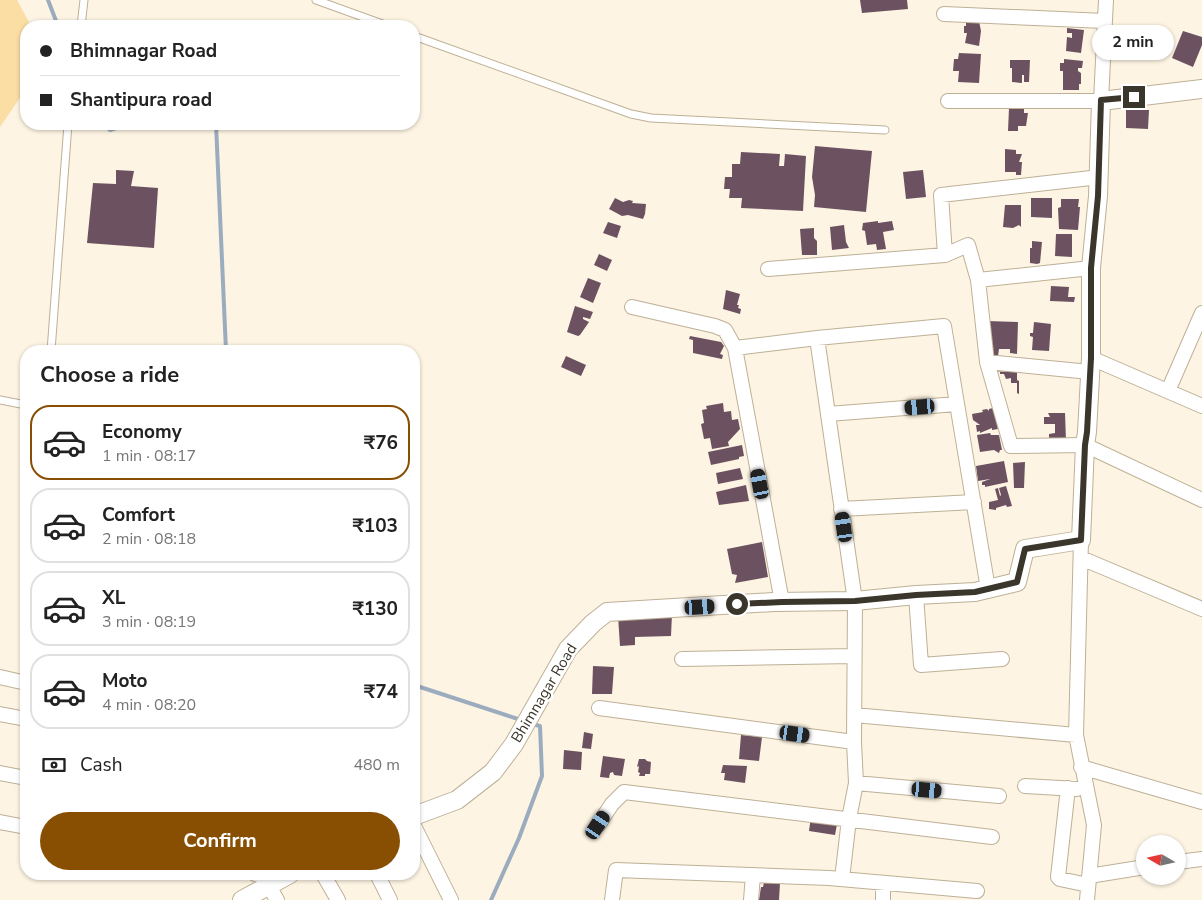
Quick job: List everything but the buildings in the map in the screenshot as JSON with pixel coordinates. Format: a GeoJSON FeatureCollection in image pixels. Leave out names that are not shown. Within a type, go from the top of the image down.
{"type":"FeatureCollection","features":[{"type":"Feature","properties":{"kind":"street"},"geometry":{"type":"LineString","coordinates":[[1087,900],[1094,825],[1076,735],[1081,540],[1091,365],[1091,268],[1098,196],[1106,0]]}},
{"type":"Feature","properties":{"kind":"street"},"geometry":{"type":"LineString","coordinates":[[944,14],[1105,21]]}},
{"type":"Feature","properties":{"kind":"street"},"geometry":{"type":"LineString","coordinates":[[948,101],[1101,100],[1202,89]]}},
{"type":"Feature","properties":{"kind":"street"},"geometry":{"type":"LineString","coordinates":[[944,255],[941,195],[1091,178]]}},
{"type":"Feature","properties":{"kind":"street"},"geometry":{"type":"LineString","coordinates":[[768,269],[944,255],[968,245],[978,280],[987,362],[1011,446],[1085,445],[1202,500]]}},
{"type":"Feature","properties":{"kind":"street"},"geometry":{"type":"LineString","coordinates":[[978,280],[1091,268]]}},
{"type":"Feature","properties":{"kind":"street"},"geometry":{"type":"LineString","coordinates":[[632,307],[715,326],[725,330],[735,348],[782,602]]}},
{"type":"Feature","properties":{"kind":"street"},"geometry":{"type":"LineString","coordinates":[[1168,391],[1202,313]]}},
{"type":"Feature","properties":{"kind":"street"},"geometry":{"type":"LineString","coordinates":[[735,348],[944,326],[988,588]]}},
{"type":"Feature","properties":{"kind":"street"},"geometry":{"type":"LineString","coordinates":[[817,338],[855,601],[854,742],[856,783],[849,819],[842,879]]}},
{"type":"Feature","properties":{"kind":"street"},"geometry":{"type":"LineString","coordinates":[[987,362],[1091,365],[1168,391],[1202,406]]}},
{"type":"Feature","properties":{"kind":"street"},"geometry":{"type":"LineString","coordinates":[[828,414],[957,404]]}},
{"type":"Feature","properties":{"kind":"street"},"geometry":{"type":"LineString","coordinates":[[842,509],[974,502]]}},
{"type":"Feature","properties":{"kind":"street","name":"Bhimnagar Road"},"geometry":{"type":"LineString","coordinates":[[420,814],[457,800],[493,772],[514,744],[568,649],[593,622],[607,612],[782,602],[855,601],[975,592],[1017,582],[1025,549],[1081,540]]}},
{"type":"Feature","properties":{"kind":"street"},"geometry":{"type":"LineString","coordinates":[[1081,558],[1202,609]]}},
{"type":"Feature","properties":{"kind":"street"},"geometry":{"type":"LineString","coordinates":[[916,595],[921,666],[1002,660]]}},
{"type":"Feature","properties":{"kind":"street"},"geometry":{"type":"LineString","coordinates":[[682,659],[854,656]]}},
{"type":"Feature","properties":{"kind":"street"},"geometry":{"type":"LineString","coordinates":[[0,677],[20,682]]}},
{"type":"Feature","properties":{"kind":"street"},"geometry":{"type":"LineString","coordinates":[[599,708],[854,742]]}},
{"type":"Feature","properties":{"kind":"street"},"geometry":{"type":"LineString","coordinates":[[0,714],[20,719]]}},
{"type":"Feature","properties":{"kind":"street"},"geometry":{"type":"LineString","coordinates":[[854,715],[1076,735]]}},
{"type":"Feature","properties":{"kind":"street"},"geometry":{"type":"LineString","coordinates":[[1081,766],[1202,802]]}},
{"type":"Feature","properties":{"kind":"street"},"geometry":{"type":"LineString","coordinates":[[0,773],[20,777]]}},
{"type":"Feature","properties":{"kind":"street"},"geometry":{"type":"LineString","coordinates":[[856,783],[999,796]]}},
{"type":"Feature","properties":{"kind":"street"},"geometry":{"type":"LineString","coordinates":[[1025,786],[1086,789]]}},
{"type":"Feature","properties":{"kind":"street"},"geometry":{"type":"LineString","coordinates":[[1068,788],[1058,877],[1062,880],[1089,880],[1136,869]]}},
{"type":"Feature","properties":{"kind":"street"},"geometry":{"type":"LineString","coordinates":[[598,825],[612,804],[624,792],[992,837]]}},
{"type":"Feature","properties":{"kind":"street"},"geometry":{"type":"LineString","coordinates":[[0,822],[20,825]]}},
{"type":"Feature","properties":{"kind":"street"},"geometry":{"type":"LineString","coordinates":[[420,838],[451,900]]}},
{"type":"Feature","properties":{"kind":"street"},"geometry":{"type":"LineString","coordinates":[[1186,861],[1202,859]]}},
{"type":"Feature","properties":{"kind":"street"},"geometry":{"type":"LineString","coordinates":[[612,900],[616,870],[842,879],[884,883],[945,894],[977,891]]}},
{"type":"Feature","properties":{"kind":"street"},"geometry":{"type":"LineString","coordinates":[[751,900],[753,875]]}},
{"type":"Feature","properties":{"kind":"street"},"geometry":{"type":"LineString","coordinates":[[326,880],[338,900]]}},
{"type":"Feature","properties":{"kind":"street"},"geometry":{"type":"LineString","coordinates":[[379,880],[390,900]]}},
{"type":"Feature","properties":{"kind":"street"},"geometry":{"type":"LineString","coordinates":[[883,900],[884,883]]}},
{"type":"Feature","properties":{"kind":"street"},"geometry":{"type":"LineString","coordinates":[[242,900],[279,885]]}},
{"type":"Feature","properties":{"kind":"lane"},"geometry":{"type":"LineString","coordinates":[[82,20],[84,0]]}},
{"type":"Feature","properties":{"kind":"lane"},"geometry":{"type":"LineString","coordinates":[[316,0],[371,20]]}},
{"type":"Feature","properties":{"kind":"lane"},"geometry":{"type":"LineString","coordinates":[[420,38],[631,114],[652,118],[885,130]]}},
{"type":"Feature","properties":{"kind":"lane"},"geometry":{"type":"LineString","coordinates":[[51,345],[68,130]]}},
{"type":"Feature","properties":{"kind":"lane"},"geometry":{"type":"LineString","coordinates":[[0,400],[20,404]]}},
{"type":"Feature","properties":{"kind":"shaded area"},"geometry":{"type":"Polygon","coordinates":[[[0,0],[17,0],[28,20],[20,20],[20,98],[0,127],[0,0]]]}},
{"type":"Feature","properties":{"kind":"waterway"},"geometry":{"type":"LineString","coordinates":[[48,0],[56,20]]}},
{"type":"Feature","properties":{"kind":"waterway"},"geometry":{"type":"LineString","coordinates":[[216,130],[226,345]]}},
{"type":"Feature","properties":{"kind":"waterway"},"geometry":{"type":"LineString","coordinates":[[420,687],[521,720]]}},
{"type":"Feature","properties":{"kind":"waterway"},"geometry":{"type":"LineString","coordinates":[[491,900],[519,838],[542,776],[540,726],[532,724]]}},
{"type":"Feature","properties":{"kind":"route"},"geometry":{"type":"LineString","coordinates":[[737,604],[855,601],[975,592],[1017,582],[1025,549],[1081,540],[1091,358],[1091,268],[1098,196],[1101,100],[1134,97]]}}]}
